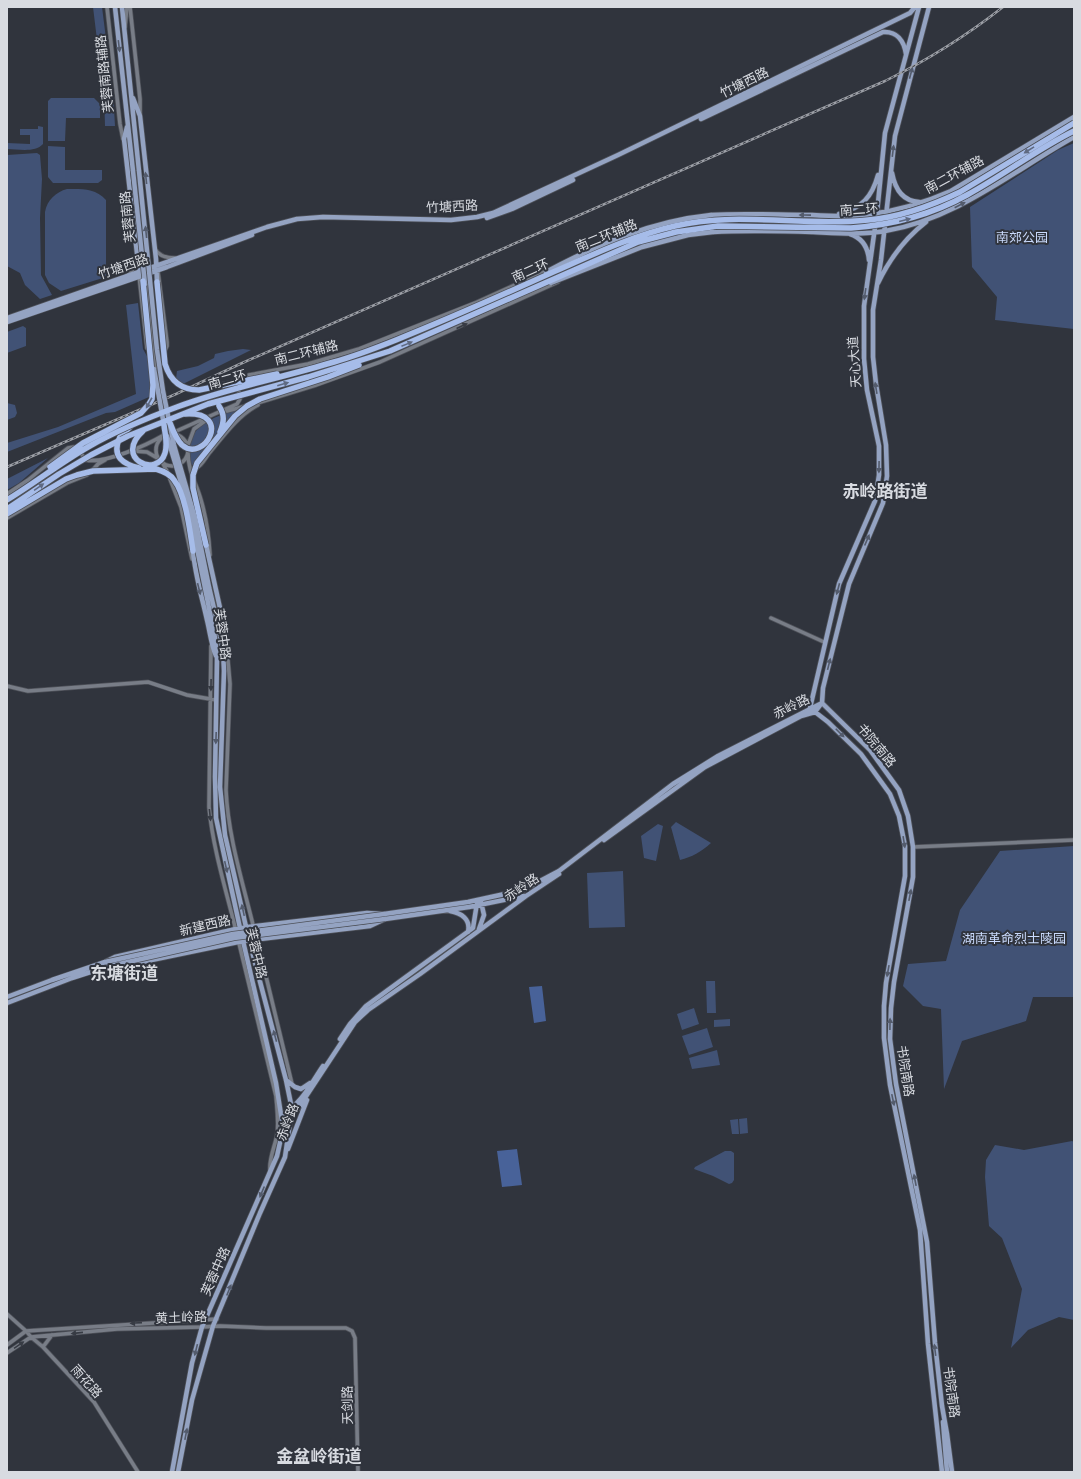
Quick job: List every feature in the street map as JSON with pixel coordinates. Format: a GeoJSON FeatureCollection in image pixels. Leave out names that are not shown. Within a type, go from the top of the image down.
{"type":"FeatureCollection","features":[{"type":"Feature","properties":{"kind":"highway","name":"南二环"},"geometry":{"type":"LineString","coordinates":[[7,509],[59,474],[128,436],[208,404],[308,377],[390,351],[623,241],[679,225],[727,219],[854,221],[881,219],[911,212],[960,192],[1074,123]]}},
{"type":"Feature","properties":{"kind":"highway","name":"南二环"},"geometry":{"type":"LineString","coordinates":[[7,500],[90,446],[133,425],[196,400],[235,388],[334,362],[396,340],[644,240],[698,228],[730,226],[851,228],[888,224],[924,215],[966,196],[1074,130]]}},
{"type":"Feature","properties":{"kind":"highway"},"geometry":{"type":"LineString","coordinates":[[27,486],[66,454],[102,433],[142,413],[152,399],[153,385],[141,276]]}},
{"type":"Feature","properties":{"kind":"highway"},"geometry":{"type":"LineString","coordinates":[[157,282],[165,364],[170,375],[177,384],[192,390],[199,390],[247,379],[308,369]]}},
{"type":"Feature","properties":{"kind":"highway"},"geometry":{"type":"LineString","coordinates":[[206,545],[200,513],[193,488],[193,475],[197,463],[235,416],[253,402],[346,371],[390,351]]}},
{"type":"Feature","properties":{"kind":"highway"},"geometry":{"type":"LineString","coordinates":[[196,400],[213,401],[220,406],[223,412],[224,420],[215,441]]}},
{"type":"Feature","properties":{"kind":"highway"},"geometry":{"type":"LineString","coordinates":[[167,425],[184,446],[191,449],[200,447],[208,440],[212,431],[209,421],[199,414],[179,415]]}},
{"type":"Feature","properties":{"kind":"highway"},"geometry":{"type":"LineString","coordinates":[[133,425],[120,437],[117,452],[121,460],[127,464],[147,469]]}},
{"type":"Feature","properties":{"kind":"highway"},"geometry":{"type":"LineString","coordinates":[[150,427],[137,438],[132,451],[135,458],[142,464],[146,465],[160,461],[165,455],[167,446],[167,425]]}},
{"type":"Feature","properties":{"kind":"highway"},"geometry":{"type":"LineString","coordinates":[[7,514],[62,481],[77,475],[93,471],[156,469],[165,472],[175,481],[185,509],[193,551]]}},
{"type":"Feature","properties":{"kind":"main road","name":"芙蓉南路"},"geometry":{"type":"LineString","coordinates":[[115,7],[152,355],[159,400],[167,425]]}},
{"type":"Feature","properties":{"kind":"main road","name":"芙蓉南路"},"geometry":{"type":"LineString","coordinates":[[122,7],[133,98],[159,365],[167,425]]}},
{"type":"Feature","properties":{"kind":"main road","name":"竹塘西路"},"geometry":{"type":"LineString","coordinates":[[7,318],[126,279],[141,276],[178,258],[267,227],[297,219],[323,217],[450,220],[477,217],[494,213],[611,159],[851,43],[910,13],[915,7]]}},
{"type":"Feature","properties":{"kind":"main road","name":"天心大道"},"geometry":{"type":"LineString","coordinates":[[810,708],[824,642],[839,584],[875,501],[879,475],[879,446],[867,390],[863,351],[863,313],[877,213],[881,164],[888,121],[919,7]]}},
{"type":"Feature","properties":{"kind":"main road","name":"天心大道"},"geometry":{"type":"LineString","coordinates":[[822,703],[823,688],[849,584],[883,503],[887,476],[886,445],[876,384],[873,357],[872,323],[897,124],[929,7]]}},
{"type":"Feature","properties":{"kind":"main road","name":"竹塘西路"},"geometry":{"type":"LineString","coordinates":[[156,269],[167,267],[272,228],[299,222],[332,219],[453,223],[494,216],[518,206],[876,35],[888,32],[894,33],[902,40],[906,54]]}},
{"type":"Feature","properties":{"kind":"main road"},"geometry":{"type":"LineString","coordinates":[[133,98],[140,116],[156,259],[157,282]]}},
{"type":"Feature","properties":{"kind":"main road","name":"南二环辅路"},"geometry":{"type":"LineString","coordinates":[[725,214],[829,216],[877,213],[904,208],[927,201],[951,191],[1074,117]]}},
{"type":"Feature","properties":{"kind":"main road"},"geometry":{"type":"LineString","coordinates":[[128,123],[124,139],[137,254],[141,276]]}},
{"type":"Feature","properties":{"kind":"main road","name":"南二环辅路"},"geometry":{"type":"LineString","coordinates":[[727,231],[874,232],[884,231],[929,219],[978,196],[1074,137]]}},
{"type":"Feature","properties":{"kind":"main road"},"geometry":{"type":"LineString","coordinates":[[829,216],[851,210],[863,202],[875,186],[881,164]]}},
{"type":"Feature","properties":{"kind":"main road"},"geometry":{"type":"LineString","coordinates":[[891,164],[895,184],[901,195],[910,201],[927,201]]}},
{"type":"Feature","properties":{"kind":"main road"},"geometry":{"type":"LineString","coordinates":[[524,288],[572,258],[621,236],[663,222],[725,214]]}},
{"type":"Feature","properties":{"kind":"main road"},"geometry":{"type":"LineString","coordinates":[[876,288],[901,244],[929,219]]}},
{"type":"Feature","properties":{"kind":"main road"},"geometry":{"type":"LineString","coordinates":[[524,288],[566,278],[642,247],[688,235],[727,231]]}},
{"type":"Feature","properties":{"kind":"main road"},"geometry":{"type":"LineString","coordinates":[[846,233],[853,235],[862,242],[868,252],[869,268]]}},
{"type":"Feature","properties":{"kind":"main road","name":"竹塘西路"},"geometry":{"type":"LineString","coordinates":[[7,322],[126,279]]}},
{"type":"Feature","properties":{"kind":"main road","name":"芙蓉中路"},"geometry":{"type":"LineString","coordinates":[[167,425],[220,635],[224,671],[220,787],[225,835],[249,940],[286,1080],[292,1109],[286,1157],[260,1213],[213,1326],[192,1400],[178,1472]]}},
{"type":"Feature","properties":{"kind":"main road"},"geometry":{"type":"LineString","coordinates":[[206,545],[226,635],[222,651]]}},
{"type":"Feature","properties":{"kind":"main road"},"geometry":{"type":"LineString","coordinates":[[193,551],[194,566],[207,619],[211,646],[217,659]]}},
{"type":"Feature","properties":{"kind":"main road","name":"芙蓉中路"},"geometry":{"type":"LineString","coordinates":[[172,1472],[192,1363],[202,1327],[277,1156],[281,1138],[282,1116],[276,1083],[238,929],[218,829],[214,777],[214,699],[217,659],[207,588]]}},
{"type":"Feature","properties":{"kind":"main road","name":"赤岭路"},"geometry":{"type":"LineString","coordinates":[[282,1116],[299,1102],[350,1024],[366,1006],[473,928],[476,920],[477,901],[523,890],[559,871],[673,784],[718,756],[822,703]]}},
{"type":"Feature","properties":{"kind":"main road","name":"赤岭路"},"geometry":{"type":"LineString","coordinates":[[282,1116],[291,1114],[297,1110],[355,1022],[368,1010],[420,974],[479,929],[549,881],[704,767],[801,716],[815,712],[822,703]]}},
{"type":"Feature","properties":{"kind":"main road","name":"书院南路"},"geometry":{"type":"LineString","coordinates":[[822,703],[870,750],[899,790],[908,816],[913,847],[913,877],[894,982],[890,1039],[896,1084],[927,1242],[935,1343],[943,1413],[952,1472]]}},
{"type":"Feature","properties":{"kind":"main road","name":"书院南路"},"geometry":{"type":"LineString","coordinates":[[810,708],[828,722],[861,754],[890,794],[899,816],[905,846],[905,876],[886,983],[884,1038],[890,1085],[920,1230],[928,1344],[942,1472]]}},
{"type":"Feature","properties":{"kind":"main road","name":"新建西路"},"geometry":{"type":"LineString","coordinates":[[7,997],[52,980],[106,964],[234,938],[477,901],[482,904],[526,896]]}},
{"type":"Feature","properties":{"kind":"main road","name":"新建西路"},"geometry":{"type":"LineString","coordinates":[[7,1003],[106,964],[115,957],[246,927],[367,913],[384,916],[446,910],[477,901]]}},
{"type":"Feature","properties":{"kind":"main road"},"geometry":{"type":"LineString","coordinates":[[479,929],[484,915],[482,904]]}},
{"type":"Feature","properties":{"kind":"main road"},"geometry":{"type":"LineString","coordinates":[[446,910],[458,912],[464,916],[468,921],[468,932]]}},
{"type":"Feature","properties":{"kind":"main road","name":"新建西路"},"geometry":{"type":"LineString","coordinates":[[106,964],[118,967],[249,940],[370,926],[384,916]]}},
{"type":"Feature","properties":{"kind":"main road"},"geometry":{"type":"LineString","coordinates":[[286,1080],[292,1085],[301,1089],[312,1082]]}},
{"type":"Feature","properties":{"kind":"main road","name":"赤岭路"},"geometry":{"type":"LineString","coordinates":[[286,1157],[308,1094]]}},
{"type":"Feature","properties":{"kind":"main road"},"geometry":{"type":"LineString","coordinates":[[943,1413],[942,1425],[947,1472]]}},
{"type":"Feature","properties":{"kind":"street","name":"芙蓉南路辅路"},"geometry":{"type":"LineString","coordinates":[[107,7],[120,124],[124,139]]}},
{"type":"Feature","properties":{"kind":"street"},"geometry":{"type":"LineString","coordinates":[[125,32],[128,7]]}},
{"type":"Feature","properties":{"kind":"street"},"geometry":{"type":"LineString","coordinates":[[128,7],[140,99],[140,116]]}},
{"type":"Feature","properties":{"kind":"street","name":"南二环辅路"},"geometry":{"type":"LineString","coordinates":[[172,433],[237,404],[240,399],[238,385],[249,375],[308,364],[359,350],[475,303],[566,262],[633,235],[680,221],[725,214]]}},
{"type":"Feature","properties":{"kind":"street","name":"南二环辅路"},"geometry":{"type":"LineString","coordinates":[[188,445],[194,429],[202,422],[228,410],[266,401],[344,376],[380,362],[642,244],[681,234],[712,230],[727,231]]}},
{"type":"Feature","properties":{"kind":"street"},"geometry":{"type":"LineString","coordinates":[[154,248],[158,253],[165,257],[178,258]]}},
{"type":"Feature","properties":{"kind":"street"},"geometry":{"type":"LineString","coordinates":[[126,279],[134,266],[137,254]]}},
{"type":"Feature","properties":{"kind":"street"},"geometry":{"type":"LineString","coordinates":[[156,269],[167,342],[167,346],[157,366]]}},
{"type":"Feature","properties":{"kind":"street"},"geometry":{"type":"LineString","coordinates":[[141,276],[147,286],[155,361],[160,389],[149,285],[156,269]]}},
{"type":"Feature","properties":{"kind":"street"},"geometry":{"type":"LineString","coordinates":[[141,276],[147,346],[155,361]]}},
{"type":"Feature","properties":{"kind":"street"},"geometry":{"type":"LineString","coordinates":[[189,470],[198,468],[211,451],[246,413],[266,401]]}},
{"type":"Feature","properties":{"kind":"street"},"geometry":{"type":"LineString","coordinates":[[167,425],[172,433],[183,437],[188,445],[189,470],[196,483],[202,502],[208,534],[210,564]]}},
{"type":"Feature","properties":{"kind":"street"},"geometry":{"type":"LineString","coordinates":[[167,425],[167,432],[159,441],[156,448],[160,460],[176,492],[181,507],[194,566]]}},
{"type":"Feature","properties":{"kind":"street"},"geometry":{"type":"LineString","coordinates":[[7,494],[70,447],[77,449],[86,460],[94,461],[140,447],[172,433]]}},
{"type":"Feature","properties":{"kind":"street"},"geometry":{"type":"LineString","coordinates":[[7,518],[67,483],[90,473],[102,461],[138,451],[147,452],[170,466],[180,464],[187,457],[188,452]]}},
{"type":"Feature","properties":{"kind":"street"},"geometry":{"type":"LineString","coordinates":[[176,492],[176,485],[180,482],[191,480],[196,483]]}},
{"type":"Feature","properties":{"kind":"street"},"geometry":{"type":"LineString","coordinates":[[771,618],[824,642]]}},
{"type":"Feature","properties":{"kind":"street"},"geometry":{"type":"LineString","coordinates":[[226,635],[230,684],[226,782],[227,806],[231,836],[292,1085]]}},
{"type":"Feature","properties":{"kind":"street"},"geometry":{"type":"LineString","coordinates":[[7,686],[28,691],[148,682],[187,695],[214,699],[211,646]]}},
{"type":"Feature","properties":{"kind":"street"},"geometry":{"type":"LineString","coordinates":[[913,847],[1074,840]]}},
{"type":"Feature","properties":{"kind":"street"},"geometry":{"type":"LineString","coordinates":[[241,942],[276,1096],[278,1120],[277,1133],[270,1163],[270,1172]]}},
{"type":"Feature","properties":{"kind":"street","name":"雨花路"},"geometry":{"type":"LineString","coordinates":[[7,1314],[43,1347],[94,1402],[138,1472]]}},
{"type":"Feature","properties":{"kind":"street","name":"黄土岭路"},"geometry":{"type":"LineString","coordinates":[[26,1331],[217,1319]]}},
{"type":"Feature","properties":{"kind":"street","name":"黄土岭路"},"geometry":{"type":"LineString","coordinates":[[31,1337],[117,1329],[213,1326],[266,1328],[346,1328],[352,1331],[355,1338]]}},
{"type":"Feature","properties":{"kind":"street"},"geometry":{"type":"LineString","coordinates":[[7,1345],[26,1331]]}},
{"type":"Feature","properties":{"kind":"street"},"geometry":{"type":"LineString","coordinates":[[43,1347],[52,1336]]}},
{"type":"Feature","properties":{"kind":"street"},"geometry":{"type":"LineString","coordinates":[[7,1353],[31,1337]]}},
{"type":"Feature","properties":{"kind":"street","name":"天剑路"},"geometry":{"type":"LineString","coordinates":[[355,1338],[358,1472]]}},
{"type":"Feature","properties":{"kind":"green space"},"geometry":{"type":"Polygon","coordinates":[[[93,7],[102,7],[106,39],[97,40],[93,7]]]}},
{"type":"Feature","properties":{"kind":"green space"},"geometry":{"type":"Polygon","coordinates":[[[98,45],[107,45],[112,86],[103,86],[98,45]]]}},
{"type":"Feature","properties":{"kind":"green space"},"geometry":{"type":"Polygon","coordinates":[[[113,92],[115,126],[105,126],[104,93],[113,92]]]}},
{"type":"Feature","properties":{"kind":"green space"},"geometry":{"type":"Polygon","coordinates":[[[51,98],[94,98],[100,104],[100,118],[66,118],[65,141],[48,141],[48,101],[51,98]]]}},
{"type":"Feature","properties":{"kind":"green space"},"geometry":{"type":"Polygon","coordinates":[[[38,126],[43,127],[43,144],[40,147],[31,150],[7,149],[7,143],[30,144],[30,135],[20,135],[20,129],[38,129],[38,126]]]}},
{"type":"Feature","properties":{"kind":"green space","name":"南郊公园"},"geometry":{"type":"Polygon","coordinates":[[[1074,143],[1074,329],[995,320],[997,297],[972,267],[970,207],[1058,150],[1074,143]]]}},
{"type":"Feature","properties":{"kind":"green space"},"geometry":{"type":"Polygon","coordinates":[[[48,146],[65,147],[65,170],[102,170],[102,180],[98,183],[53,183],[48,177],[48,146]]]}},
{"type":"Feature","properties":{"kind":"green space"},"geometry":{"type":"Polygon","coordinates":[[[37,153],[40,155],[42,179],[40,218],[41,275],[52,295],[40,299],[25,285],[20,273],[7,266],[7,155],[37,153]]]}},
{"type":"Feature","properties":{"kind":"green space"},"geometry":{"type":"Polygon","coordinates":[[[67,189],[83,189],[93,191],[98,193],[106,200],[106,277],[61,291],[49,283],[45,275],[45,212],[50,200],[59,192],[67,189]]]}},
{"type":"Feature","properties":{"kind":"green space"},"geometry":{"type":"Polygon","coordinates":[[[138,303],[143,349],[148,358],[151,391],[149,397],[115,412],[106,413],[7,452],[7,443],[58,427],[136,394],[126,305],[138,303]]]}},
{"type":"Feature","properties":{"kind":"green space"},"geometry":{"type":"Polygon","coordinates":[[[23,326],[26,328],[26,346],[7,353],[7,332],[23,326]]]}},
{"type":"Feature","properties":{"kind":"green space"},"geometry":{"type":"Polygon","coordinates":[[[243,349],[251,350],[183,384],[176,379],[177,371],[198,366],[214,358],[215,354],[243,349]]]}},
{"type":"Feature","properties":{"kind":"green space"},"geometry":{"type":"Polygon","coordinates":[[[7,403],[15,405],[17,413],[15,417],[7,420],[7,403]]]}},
{"type":"Feature","properties":{"kind":"green space"},"geometry":{"type":"Polygon","coordinates":[[[238,409],[191,467],[189,453],[190,443],[194,434],[207,422],[238,409]]]}},
{"type":"Feature","properties":{"kind":"green space"},"geometry":{"type":"Polygon","coordinates":[[[48,458],[19,483],[7,490],[7,479],[48,458]]]}},
{"type":"Feature","properties":{"kind":"green space"},"geometry":{"type":"Polygon","coordinates":[[[676,822],[711,843],[696,854],[680,860],[671,827],[676,822]]]}},
{"type":"Feature","properties":{"kind":"green space"},"geometry":{"type":"Polygon","coordinates":[[[658,824],[663,826],[656,861],[644,858],[641,836],[658,824]]]}},
{"type":"Feature","properties":{"kind":"green space","name":"湖南革命烈士陵园"},"geometry":{"type":"Polygon","coordinates":[[[1074,846],[1074,997],[1033,997],[1026,1021],[962,1041],[944,1089],[941,1009],[923,1006],[903,986],[908,964],[946,961],[960,910],[1000,851],[1074,846]]]}},
{"type":"Feature","properties":{"kind":"green space"},"geometry":{"type":"Polygon","coordinates":[[[623,871],[625,927],[589,928],[587,873],[623,871]]]}},
{"type":"Feature","properties":{"kind":"green space"},"geometry":{"type":"Polygon","coordinates":[[[706,981],[715,981],[716,1013],[707,1013],[706,981]]]}},
{"type":"Feature","properties":{"kind":"green space"},"geometry":{"type":"Polygon","coordinates":[[[694,1008],[699,1024],[682,1030],[677,1014],[694,1008]]]}},
{"type":"Feature","properties":{"kind":"green space"},"geometry":{"type":"Polygon","coordinates":[[[730,1019],[730,1026],[714,1027],[714,1020],[730,1019]]]}},
{"type":"Feature","properties":{"kind":"green space"},"geometry":{"type":"Polygon","coordinates":[[[707,1028],[713,1047],[689,1055],[682,1036],[707,1028]]]}},
{"type":"Feature","properties":{"kind":"green space"},"geometry":{"type":"Polygon","coordinates":[[[717,1050],[720,1065],[692,1069],[689,1058],[717,1050]]]}},
{"type":"Feature","properties":{"kind":"green space"},"geometry":{"type":"Polygon","coordinates":[[[747,1118],[748,1133],[740,1134],[739,1119],[747,1118]]]}},
{"type":"Feature","properties":{"kind":"green space"},"geometry":{"type":"Polygon","coordinates":[[[738,1119],[739,1134],[732,1134],[730,1120],[738,1119]]]}},
{"type":"Feature","properties":{"kind":"green space"},"geometry":{"type":"Polygon","coordinates":[[[1072,1141],[1074,1142],[1074,1320],[1059,1317],[1028,1330],[1011,1348],[1022,1289],[1002,1238],[989,1226],[985,1177],[986,1160],[995,1145],[1024,1150],[1072,1141]]]}},
{"type":"Feature","properties":{"kind":"green space"},"geometry":{"type":"Polygon","coordinates":[[[725,1151],[731,1151],[734,1153],[734,1180],[732,1183],[729,1184],[694,1169],[695,1167],[725,1151]]]}},
{"type":"Feature","properties":{"kind":"shaded area"},"geometry":{"type":"Polygon","coordinates":[[[542,986],[546,1021],[534,1023],[529,987],[542,986]]]}},
{"type":"Feature","properties":{"kind":"shaded area"},"geometry":{"type":"Polygon","coordinates":[[[517,1149],[522,1185],[502,1187],[497,1151],[517,1149]]]}},
{"type":"Feature","properties":{"kind":"railway"},"geometry":{"type":"LineString","coordinates":[[7,467],[885,81],[946,47],[1003,7]]}},
{"type":"Feature","properties":{"kind":"district","name":"赤岭路街道"},"geometry":{"type":"Point","coordinates":[885,491]}},
{"type":"Feature","properties":{"kind":"district","name":"东塘街道"},"geometry":{"type":"Point","coordinates":[124,973]}},
{"type":"Feature","properties":{"kind":"district","name":"金盆岭街道"},"geometry":{"type":"Point","coordinates":[319,1456]}}]}
